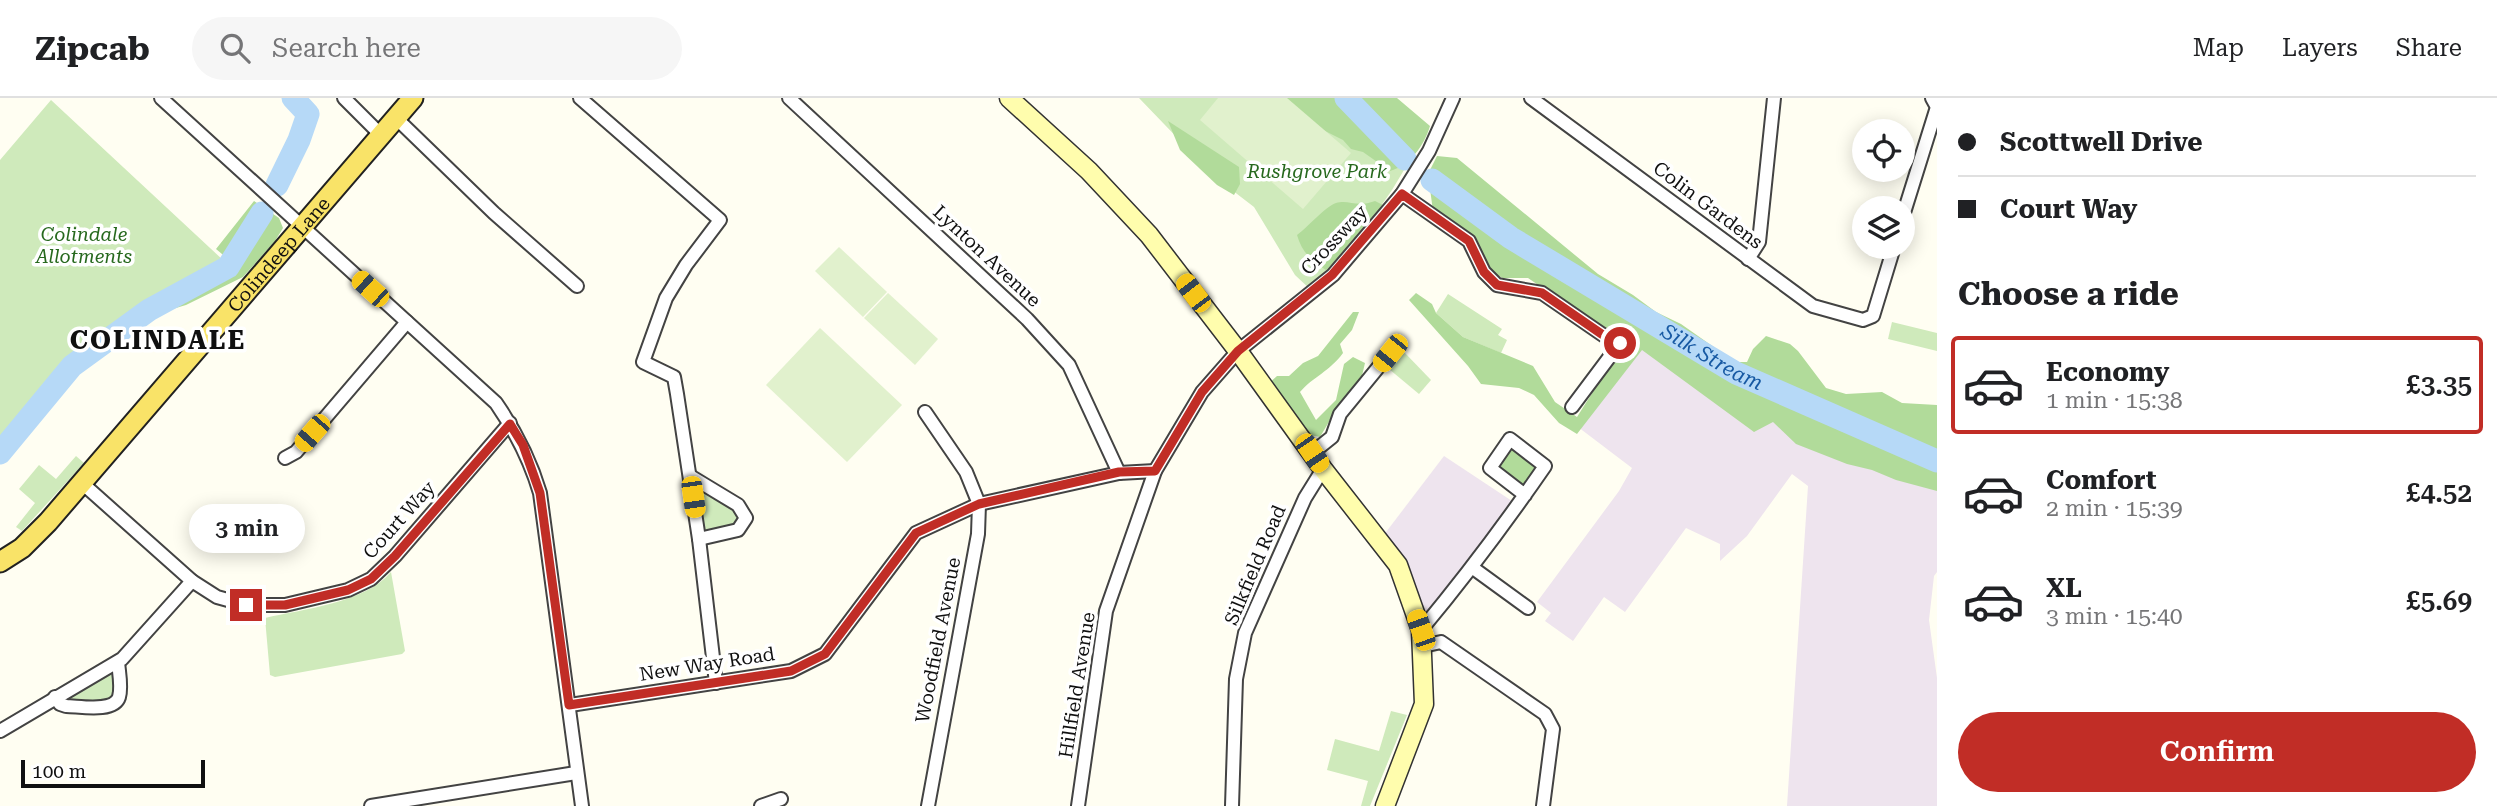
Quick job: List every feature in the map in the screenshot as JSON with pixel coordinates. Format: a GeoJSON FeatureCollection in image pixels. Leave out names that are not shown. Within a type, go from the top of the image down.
{"type":"FeatureCollection","features":[{"type":"Feature","properties":{"kind":"main road","name":"Colindeep Lane"},"geometry":{"type":"LineString","coordinates":[[0,562],[31,540],[82,483],[414,98]]}},
{"type":"Feature","properties":{"kind":"street"},"geometry":{"type":"LineString","coordinates":[[161,98],[496,403],[523,445],[540,493],[582,806]]}},
{"type":"Feature","properties":{"kind":"street"},"geometry":{"type":"LineString","coordinates":[[344,98],[381,135]]}},
{"type":"Feature","properties":{"kind":"street"},"geometry":{"type":"LineString","coordinates":[[580,98],[720,220],[686,265],[666,298],[643,362],[674,377],[699,539],[716,683]]}},
{"type":"Feature","properties":{"kind":"street","name":"Lynton Avenue"},"geometry":{"type":"LineString","coordinates":[[789,98],[1027,319],[1069,365],[1119,472]]}},
{"type":"Feature","properties":{"kind":"street"},"geometry":{"type":"LineString","coordinates":[[1009,98],[1089,171],[1149,235],[1398,565],[1422,638],[1424,704],[1385,806]]}},
{"type":"Feature","properties":{"kind":"street","name":"Crossway"},"geometry":{"type":"LineString","coordinates":[[1238,351],[1332,275],[1404,190],[1429,150],[1453,98]]}},
{"type":"Feature","properties":{"kind":"street","name":"Colin Gardens"},"geometry":{"type":"LineString","coordinates":[[1531,98],[1814,306],[1863,320],[1872,316],[1890,259]]}},
{"type":"Feature","properties":{"kind":"street"},"geometry":{"type":"LineString","coordinates":[[1748,259],[1759,242],[1774,98]]}},
{"type":"Feature","properties":{"kind":"street"},"geometry":{"type":"LineString","coordinates":[[1909,196],[1937,107],[1931,98]]}},
{"type":"Feature","properties":{"kind":"street"},"geometry":{"type":"LineString","coordinates":[[396,118],[494,213],[577,286]]}},
{"type":"Feature","properties":{"kind":"street"},"geometry":{"type":"LineString","coordinates":[[1404,190],[1469,241],[1484,272],[1497,285],[1542,293],[1603,335],[1620,343],[1572,408]]}},
{"type":"Feature","properties":{"kind":"street"},"geometry":{"type":"LineString","coordinates":[[285,458],[296,452],[407,322]]}},
{"type":"Feature","properties":{"kind":"street","name":"Hillfield Avenue"},"geometry":{"type":"LineString","coordinates":[[1078,806],[1106,611],[1155,471],[1202,392],[1238,351]]}},
{"type":"Feature","properties":{"kind":"street"},"geometry":{"type":"LineString","coordinates":[[1312,453],[1332,437],[1340,414],[1390,353]]}},
{"type":"Feature","properties":{"kind":"street","name":"Woodfield Avenue"},"geometry":{"type":"LineString","coordinates":[[925,411],[966,472],[979,504],[978,534],[928,806]]}},
{"type":"Feature","properties":{"kind":"street","name":"Court Way"},"geometry":{"type":"LineString","coordinates":[[82,483],[192,581],[217,597],[235,603],[285,605],[354,588],[371,579],[395,556],[510,424]]}},
{"type":"Feature","properties":{"kind":"street"},"geometry":{"type":"LineString","coordinates":[[1422,638],[1473,568],[1525,495],[1545,466],[1510,439],[1490,468],[1525,495]]}},
{"type":"Feature","properties":{"kind":"street","name":"Silkfield Road"},"geometry":{"type":"LineString","coordinates":[[1232,806],[1236,679],[1245,634],[1305,498],[1323,469]]}},
{"type":"Feature","properties":{"kind":"street","name":"New Way Road"},"geometry":{"type":"LineString","coordinates":[[569,705],[791,671],[825,654],[916,533],[979,504],[1119,472],[1155,471]]}},
{"type":"Feature","properties":{"kind":"street"},"geometry":{"type":"LineString","coordinates":[[690,476],[738,505],[746,518],[738,530],[699,539]]}},
{"type":"Feature","properties":{"kind":"street"},"geometry":{"type":"LineString","coordinates":[[1473,568],[1528,608]]}},
{"type":"Feature","properties":{"kind":"street"},"geometry":{"type":"LineString","coordinates":[[0,731],[118,662],[192,581]]}},
{"type":"Feature","properties":{"kind":"street"},"geometry":{"type":"LineString","coordinates":[[1422,638],[1441,642],[1545,714],[1553,729],[1543,806]]}},
{"type":"Feature","properties":{"kind":"street"},"geometry":{"type":"LineString","coordinates":[[55,697],[60,704],[66,706],[114,704],[120,693],[118,662]]}},
{"type":"Feature","properties":{"kind":"street"},"geometry":{"type":"LineString","coordinates":[[371,806],[576,773]]}},
{"type":"Feature","properties":{"kind":"street"},"geometry":{"type":"LineString","coordinates":[[761,806],[781,799]]}},
{"type":"Feature","properties":{"kind":"shaded area"},"geometry":{"type":"Polygon","coordinates":[[[1643,343],[1937,481],[1937,572],[1934,576],[1929,620],[1937,678],[1937,806],[1787,806],[1808,486],[1792,474],[1747,536],[1720,561],[1720,544],[1686,528],[1625,612],[1604,597],[1573,641],[1545,621],[1551,613],[1537,602],[1619,491],[1632,468],[1578,427],[1643,343]]]}},
{"type":"Feature","properties":{"kind":"shaded area"},"geometry":{"type":"Polygon","coordinates":[[[1444,456],[1518,505],[1421,630],[1380,540],[1444,456]]]}},
{"type":"Feature","properties":{"kind":"green space","name":"Rushgrove Park"},"geometry":{"type":"Polygon","coordinates":[[[1139,98],[1381,98],[1425,135],[1392,190],[1333,275],[1312,291],[1295,275],[1254,207],[1215,177],[1139,98]]]}},
{"type":"Feature","properties":{"kind":"green space"},"geometry":{"type":"Polygon","coordinates":[[[1218,98],[1287,98],[1351,153],[1303,209],[1200,120],[1218,98]]]}},
{"type":"Feature","properties":{"kind":"green space"},"geometry":{"type":"Polygon","coordinates":[[[1269,98],[1397,98],[1430,126],[1415,154],[1390,171],[1363,152],[1351,149],[1343,140],[1269,98]]]}},
{"type":"Feature","properties":{"kind":"green space","name":"Colindale Allotments"},"geometry":{"type":"Polygon","coordinates":[[[51,100],[224,261],[91,338],[0,446],[0,160],[51,100]]]}},
{"type":"Feature","properties":{"kind":"green space"},"geometry":{"type":"Polygon","coordinates":[[[1168,121],[1239,167],[1240,184],[1234,195],[1217,185],[1180,150],[1168,121]]]}},
{"type":"Feature","properties":{"kind":"green space"},"geometry":{"type":"Polygon","coordinates":[[[1437,156],[1457,158],[1598,274],[1656,312],[1681,324],[1735,362],[1747,362],[1753,349],[1766,336],[1790,344],[1826,388],[1846,394],[1882,392],[1902,403],[1937,405],[1937,491],[1847,464],[1796,444],[1773,422],[1754,432],[1642,350],[1577,434],[1559,423],[1534,395],[1519,388],[1481,384],[1409,300],[1416,293],[1432,304],[1436,313],[1463,337],[1533,366],[1555,402],[1577,417],[1625,341],[1604,330],[1528,278],[1503,278],[1492,273],[1477,240],[1433,211],[1428,174],[1437,156]]]}},
{"type":"Feature","properties":{"kind":"green space"},"geometry":{"type":"Polygon","coordinates":[[[254,201],[279,218],[283,228],[243,277],[186,305],[149,316],[117,337],[79,369],[53,397],[8,458],[0,464],[0,449],[95,340],[226,263],[228,259],[216,249],[254,201]]]}},
{"type":"Feature","properties":{"kind":"green space"},"geometry":{"type":"Polygon","coordinates":[[[1375,201],[1383,205],[1326,270],[1304,251],[1297,235],[1327,208],[1341,202],[1363,204],[1375,201]]]}},
{"type":"Feature","properties":{"kind":"green space"},"geometry":{"type":"Polygon","coordinates":[[[839,247],[887,292],[863,317],[815,271],[839,247]]]}},
{"type":"Feature","properties":{"kind":"green space"},"geometry":{"type":"Polygon","coordinates":[[[888,293],[938,339],[915,365],[864,318],[888,293]]]}},
{"type":"Feature","properties":{"kind":"green space"},"geometry":{"type":"Polygon","coordinates":[[[1448,294],[1502,329],[1498,335],[1507,340],[1501,353],[1463,337],[1436,313],[1448,294]]]}},
{"type":"Feature","properties":{"kind":"green space"},"geometry":{"type":"Polygon","coordinates":[[[1353,312],[1359,312],[1352,330],[1340,344],[1343,353],[1300,392],[1316,420],[1336,400],[1344,364],[1353,357],[1365,363],[1361,380],[1320,437],[1310,435],[1268,384],[1277,376],[1289,376],[1303,363],[1318,356],[1353,312]]]}},
{"type":"Feature","properties":{"kind":"green space"},"geometry":{"type":"Polygon","coordinates":[[[1892,322],[1937,333],[1937,351],[1888,339],[1892,322]]]}},
{"type":"Feature","properties":{"kind":"green space"},"geometry":{"type":"Polygon","coordinates":[[[820,328],[902,405],[847,462],[766,385],[820,328]]]}},
{"type":"Feature","properties":{"kind":"green space"},"geometry":{"type":"Polygon","coordinates":[[[1404,352],[1431,380],[1419,394],[1389,369],[1404,352]]]}},
{"type":"Feature","properties":{"kind":"green space"},"geometry":{"type":"Polygon","coordinates":[[[1510,444],[1540,466],[1524,489],[1494,467],[1510,444]]]}},
{"type":"Feature","properties":{"kind":"green space"},"geometry":{"type":"Polygon","coordinates":[[[76,456],[84,463],[22,531],[16,527],[35,503],[19,489],[39,465],[56,479],[76,456]]]}},
{"type":"Feature","properties":{"kind":"green space"},"geometry":{"type":"Polygon","coordinates":[[[701,488],[732,508],[741,518],[732,528],[704,534],[701,488]]]}},
{"type":"Feature","properties":{"kind":"green space"},"geometry":{"type":"Polygon","coordinates":[[[391,572],[405,651],[402,654],[275,677],[270,675],[265,618],[350,598],[380,583],[391,572]]]}},
{"type":"Feature","properties":{"kind":"green space"},"geometry":{"type":"Polygon","coordinates":[[[114,670],[116,693],[111,702],[72,702],[68,696],[114,670]]]}},
{"type":"Feature","properties":{"kind":"green space"},"geometry":{"type":"Polygon","coordinates":[[[1391,711],[1407,715],[1370,806],[1361,806],[1368,781],[1327,770],[1335,739],[1379,751],[1391,711]]]}},
{"type":"Feature","properties":{"kind":"waterway","name":"Silk Stream"},"geometry":{"type":"LineString","coordinates":[[277,185],[299,140],[308,114],[293,98]]}},
{"type":"Feature","properties":{"kind":"waterway","name":"Silk Stream"},"geometry":{"type":"LineString","coordinates":[[1346,98],[1405,159]]}},
{"type":"Feature","properties":{"kind":"waterway","name":"Silk Stream"},"geometry":{"type":"LineString","coordinates":[[1432,180],[1511,238],[1736,373],[1937,461]]}},
{"type":"Feature","properties":{"kind":"waterway","name":"Silk Stream"},"geometry":{"type":"LineString","coordinates":[[0,453],[72,366],[149,310],[228,267],[262,213]]}},
{"type":"Feature","properties":{"kind":"district","name":"COLINDALE"},"geometry":{"type":"Point","coordinates":[158,340]}},
{"type":"Feature","properties":{"kind":"route"},"geometry":{"type":"LineString","coordinates":[[246,605],[285,605],[348,590],[371,579],[395,556],[510,424],[533,468],[540,493],[569,705],[791,671],[825,654],[916,533],[979,504],[1119,472],[1155,471],[1202,392],[1238,351],[1332,275],[1402,194],[1469,241],[1484,272],[1497,285],[1542,293],[1603,335],[1620,343]]}}]}
